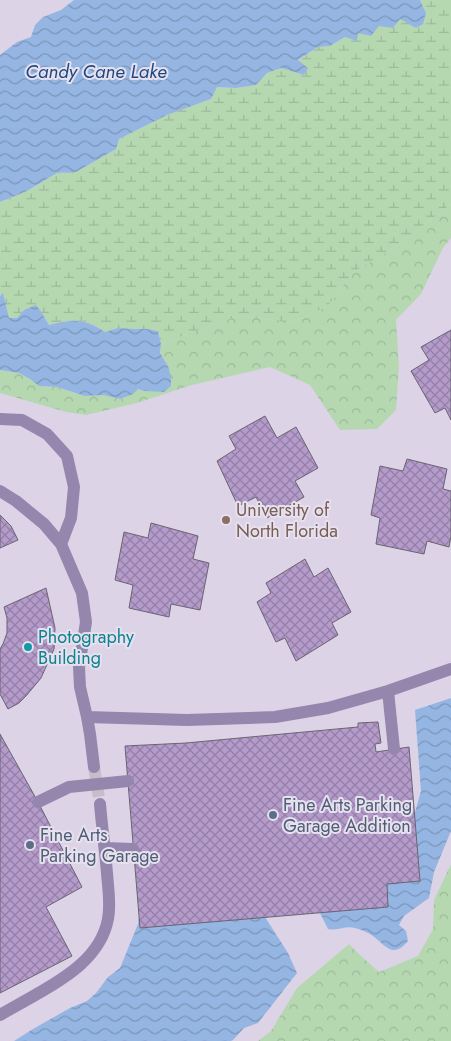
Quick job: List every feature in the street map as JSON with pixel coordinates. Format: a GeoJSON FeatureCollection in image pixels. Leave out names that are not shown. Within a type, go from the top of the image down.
{"type":"FeatureCollection","features":[{"type":"Feature","properties":{"kind":"lane"},"geometry":{"type":"LineString","coordinates":[[0,419],[22,420],[39,429],[47,434],[67,456],[74,488],[71,518],[62,544]]}},
{"type":"Feature","properties":{"kind":"lane"},"geometry":{"type":"LineString","coordinates":[[0,491],[16,500],[44,524],[62,544],[82,593],[86,622],[79,667],[80,687],[90,734],[94,767]]}},
{"type":"Feature","properties":{"kind":"lane"},"geometry":{"type":"LineString","coordinates":[[87,717],[187,720],[275,717],[328,708],[388,691],[451,669]]}},
{"type":"Feature","properties":{"kind":"lane"},"geometry":{"type":"LineString","coordinates":[[388,691],[394,749]]}},
{"type":"Feature","properties":{"kind":"lane"},"geometry":{"type":"LineString","coordinates":[[38,802],[69,787],[128,781]]}},
{"type":"Feature","properties":{"kind":"lane"},"geometry":{"type":"LineString","coordinates":[[0,1015],[72,972],[83,963],[104,933],[108,918],[109,897],[100,804]]}},
{"type":"Feature","properties":{"kind":"lane"},"geometry":{"type":"LineString","coordinates":[[105,848],[133,849]]}},
{"type":"Feature","properties":{"kind":"shaded area","name":"University of North Florida"},"geometry":{"type":"Polygon","coordinates":[[[0,0],[451,0],[451,1041],[0,1041],[0,0]]]}},
{"type":"Feature","properties":{"kind":"green space"},"geometry":{"type":"Polygon","coordinates":[[[420,0],[451,0],[451,204],[392,249],[352,273],[328,306],[291,323],[240,315],[161,344],[158,331],[147,329],[118,328],[105,332],[91,324],[78,321],[49,325],[42,313],[24,310],[17,318],[8,318],[3,293],[0,296],[0,202],[27,191],[57,173],[76,172],[116,149],[119,139],[167,115],[211,99],[217,87],[236,88],[256,85],[267,73],[281,68],[304,75],[298,61],[318,47],[330,46],[345,37],[400,19],[426,13],[420,0]]]}},
{"type":"Feature","properties":{"kind":"green space"},"geometry":{"type":"Polygon","coordinates":[[[451,204],[451,238],[443,248],[421,294],[396,320],[399,366],[396,410],[377,429],[340,430],[310,385],[270,367],[192,385],[137,403],[86,415],[66,412],[0,393],[0,370],[19,373],[40,386],[57,387],[85,396],[102,395],[120,399],[138,389],[144,391],[168,366],[160,353],[161,344],[240,315],[291,323],[328,306],[352,273],[392,249],[451,204]]]}},
{"type":"Feature","properties":{"kind":"green space"},"geometry":{"type":"Polygon","coordinates":[[[451,864],[451,1041],[258,1041],[271,1031],[297,988],[349,944],[379,972],[418,956],[433,929],[434,900],[451,864]]]}},
{"type":"Feature","properties":{"kind":"water","name":"Candy Cane Lake"},"geometry":{"type":"Polygon","coordinates":[[[74,0],[420,0],[426,13],[423,24],[416,28],[400,19],[393,28],[379,26],[371,36],[358,33],[357,41],[345,37],[330,46],[318,47],[298,60],[308,68],[304,75],[281,68],[267,73],[256,85],[236,88],[217,87],[211,99],[167,115],[119,139],[116,149],[76,172],[57,173],[27,191],[0,202],[0,55],[17,42],[31,37],[35,25],[43,17],[61,10],[74,0]]]}},
{"type":"Feature","properties":{"kind":"water"},"geometry":{"type":"Polygon","coordinates":[[[3,293],[9,318],[17,318],[24,310],[36,305],[49,325],[78,321],[91,324],[105,332],[118,328],[158,331],[161,344],[160,353],[168,366],[171,386],[164,392],[138,389],[133,394],[120,399],[103,395],[85,396],[57,387],[39,386],[19,373],[0,370],[0,296],[3,293]]]}},
{"type":"Feature","properties":{"kind":"water"},"geometry":{"type":"Polygon","coordinates":[[[451,698],[451,831],[434,872],[429,898],[404,916],[399,925],[406,931],[408,941],[403,946],[394,950],[386,947],[364,931],[352,927],[328,929],[319,911],[374,820],[415,812],[421,791],[415,710],[451,698]]]}},
{"type":"Feature","properties":{"kind":"water"},"geometry":{"type":"Polygon","coordinates":[[[143,890],[265,917],[288,953],[297,973],[258,1023],[244,1028],[231,1041],[14,1041],[70,1008],[87,1001],[96,993],[108,977],[120,968],[138,924],[143,890]]]}},
{"type":"Feature","properties":{"kind":"building"},"geometry":{"type":"Polygon","coordinates":[[[451,330],[451,420],[445,408],[435,413],[411,371],[429,360],[421,347],[451,330]]]}},
{"type":"Feature","properties":{"kind":"building"},"geometry":{"type":"Polygon","coordinates":[[[265,416],[277,438],[296,427],[318,468],[295,481],[304,497],[267,518],[256,497],[238,506],[217,461],[236,449],[229,436],[265,416]]]}},
{"type":"Feature","properties":{"kind":"building"},"geometry":{"type":"Polygon","coordinates":[[[407,459],[447,469],[443,489],[451,491],[451,536],[449,547],[427,541],[424,554],[376,544],[380,518],[371,515],[380,466],[403,471],[407,459]]]}},
{"type":"Feature","properties":{"kind":"building"},"geometry":{"type":"Polygon","coordinates":[[[0,515],[11,526],[18,540],[0,548],[0,515]]]}},
{"type":"Feature","properties":{"kind":"building"},"geometry":{"type":"Polygon","coordinates":[[[151,523],[198,536],[193,559],[209,563],[200,610],[171,604],[169,617],[129,608],[133,585],[115,580],[124,532],[148,538],[151,523]]]}},
{"type":"Feature","properties":{"kind":"building"},"geometry":{"type":"Polygon","coordinates":[[[305,559],[314,577],[328,568],[351,612],[332,623],[338,635],[296,661],[285,638],[276,642],[257,602],[271,593],[266,583],[305,559]]]}},
{"type":"Feature","properties":{"kind":"building","name":"Photography Building"},"geometry":{"type":"Polygon","coordinates":[[[46,588],[55,628],[54,649],[41,678],[19,703],[8,709],[0,694],[0,649],[7,633],[7,618],[4,607],[46,588]]]}},
{"type":"Feature","properties":{"kind":"building","name":"Fine Arts Parking Garage Addition"},"geometry":{"type":"Polygon","coordinates":[[[378,722],[381,743],[375,744],[376,752],[409,747],[420,881],[387,884],[388,907],[140,928],[125,746],[186,743],[358,727],[358,723],[378,722]]]}},
{"type":"Feature","properties":{"kind":"building","name":"Fine Arts Parking Garage"},"geometry":{"type":"Polygon","coordinates":[[[0,734],[82,887],[46,907],[72,956],[0,993],[0,734]]]}},
{"type":"Feature","properties":{"kind":"tunnel"},"geometry":{"type":"LineString","coordinates":[[94,767],[100,804]]}},
{"type":"Feature","properties":{"kind":"place","name":"University of North Florida"},"geometry":{"type":"Point","coordinates":[226,520]}},
{"type":"Feature","properties":{"kind":"place","name":"Photography Building"},"geometry":{"type":"Point","coordinates":[28,647]}},
{"type":"Feature","properties":{"kind":"place","name":"Fine Arts Parking Garage Addition"},"geometry":{"type":"Point","coordinates":[273,815]}},
{"type":"Feature","properties":{"kind":"place","name":"Fine Arts Parking Garage"},"geometry":{"type":"Point","coordinates":[30,845]}}]}
